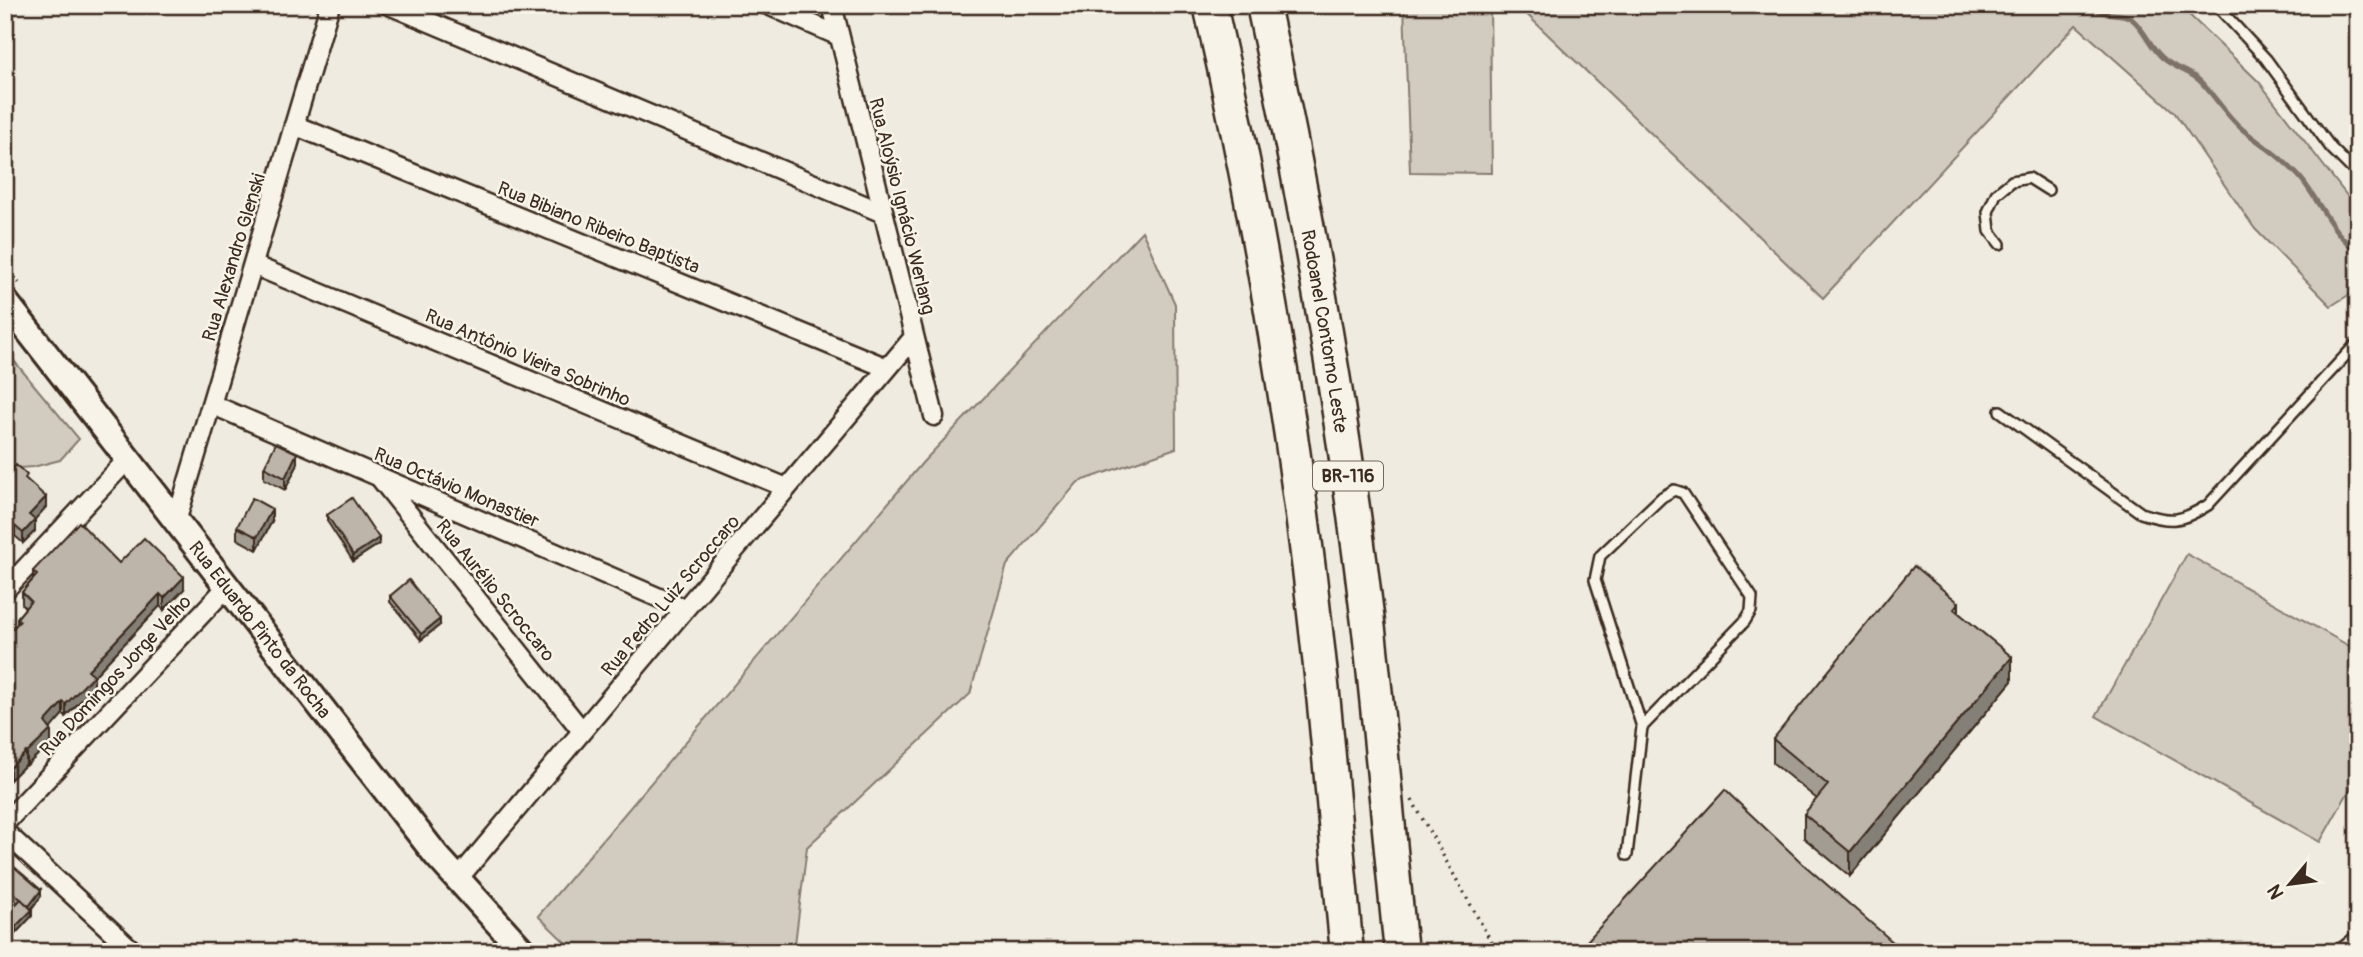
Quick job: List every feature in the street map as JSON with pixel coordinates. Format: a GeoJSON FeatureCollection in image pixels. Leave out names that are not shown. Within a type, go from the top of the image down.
{"type":"FeatureCollection","features":[{"type":"Feature","properties":{"kind":"highway","name":"BR-116"},"geometry":{"type":"LineString","coordinates":[[1210,5],[1258,235],[1294,463],[1319,657],[1347,952]]}},
{"type":"Feature","properties":{"kind":"highway","name":"Rodoanel Contorno Leste"},"geometry":{"type":"LineString","coordinates":[[1263,5],[1308,230],[1354,520],[1369,631],[1401,952]]}},
{"type":"Feature","properties":{"kind":"main road","name":"Rua Eduardo Pinto da Rocha"},"geometry":{"type":"LineString","coordinates":[[5,302],[457,880],[524,952]]}},
{"type":"Feature","properties":{"kind":"street","name":"Rua Alexandro Glenski"},"geometry":{"type":"LineString","coordinates":[[176,522],[330,5]]}},
{"type":"Feature","properties":{"kind":"street"},"geometry":{"type":"LineString","coordinates":[[389,5],[883,213]]}},
{"type":"Feature","properties":{"kind":"street"},"geometry":{"type":"LineString","coordinates":[[768,5],[839,36]]}},
{"type":"Feature","properties":{"kind":"street","name":"Rua Aloýsio Ignácio Werlang"},"geometry":{"type":"LineString","coordinates":[[832,5],[934,416]]}},
{"type":"Feature","properties":{"kind":"street","name":"Rua Bibiano Ribeiro Baptista"},"geometry":{"type":"LineString","coordinates":[[294,125],[887,369]]}},
{"type":"Feature","properties":{"kind":"street","name":"Rua Antônio Vieira Sobrinho"},"geometry":{"type":"LineString","coordinates":[[253,265],[787,488]]}},
{"type":"Feature","properties":{"kind":"street","name":"Rua Pedro Luiz Scroccaro"},"geometry":{"type":"LineString","coordinates":[[457,880],[914,337]]}},
{"type":"Feature","properties":{"kind":"street","name":"Rua Octávio Monastier"},"geometry":{"type":"LineString","coordinates":[[211,404],[685,609]]}},
{"type":"Feature","properties":{"kind":"street"},"geometry":{"type":"LineString","coordinates":[[5,590],[128,459]]}},
{"type":"Feature","properties":{"kind":"street","name":"Rua Aurélio Scroccaro"},"geometry":{"type":"LineString","coordinates":[[378,476],[582,731]]}},
{"type":"Feature","properties":{"kind":"street","name":"Rua Domingos Jorge Velho"},"geometry":{"type":"LineString","coordinates":[[5,823],[227,587]]}},
{"type":"Feature","properties":{"kind":"street"},"geometry":{"type":"LineString","coordinates":[[5,831],[134,952]]}},
{"type":"Feature","properties":{"kind":"lane"},"geometry":{"type":"LineString","coordinates":[[2216,5],[2266,60],[2331,148],[2358,175]]}},
{"type":"Feature","properties":{"kind":"lane"},"geometry":{"type":"LineString","coordinates":[[2000,244],[1990,231],[1989,212],[1996,194],[2012,181],[2029,178],[2048,190]]}},
{"type":"Feature","properties":{"kind":"lane"},"geometry":{"type":"LineString","coordinates":[[2000,411],[2141,513],[2167,521],[2189,517],[2208,505],[2358,342]]}},
{"type":"Feature","properties":{"kind":"lane"},"geometry":{"type":"LineString","coordinates":[[1627,855],[1642,727],[1595,580],[1600,556],[1662,497],[1674,490],[1683,494],[1752,597],[1751,611],[1745,621],[1642,727]]}},
{"type":"Feature","properties":{"kind":"lane"},"geometry":{"type":"LineString","coordinates":[[2339,950],[2358,935]]}},
{"type":"Feature","properties":{"kind":"path"},"geometry":{"type":"LineString","coordinates":[[1407,790],[1492,943],[1493,952]]}},
{"type":"Feature","properties":{"kind":"shaded area"},"geometry":{"type":"Polygon","coordinates":[[[1404,5],[1490,5],[1492,173],[1410,172],[1404,5]]]}},
{"type":"Feature","properties":{"kind":"shaded area"},"geometry":{"type":"Polygon","coordinates":[[[1517,5],[2179,5],[2259,82],[2358,210],[2358,289],[2331,306],[2255,229],[2174,112],[2076,25],[1823,298],[1517,5]]]}},
{"type":"Feature","properties":{"kind":"shaded area"},"geometry":{"type":"Polygon","coordinates":[[[1142,231],[1175,304],[1176,448],[1078,482],[1007,565],[970,694],[807,847],[794,952],[575,952],[538,916],[923,462],[1142,231]]]}},
{"type":"Feature","properties":{"kind":"shaded area"},"geometry":{"type":"Polygon","coordinates":[[[5,350],[79,439],[60,460],[33,467],[5,469],[5,350]]]}},
{"type":"Feature","properties":{"kind":"shaded area"},"geometry":{"type":"Polygon","coordinates":[[[2187,554],[2358,651],[2358,775],[2320,842],[2096,716],[2187,554]]]}},
{"type":"Feature","properties":{"kind":"building"},"geometry":{"type":"Polygon","coordinates":[[[276,443],[297,453],[285,478],[264,467],[276,443]]]}},
{"type":"Feature","properties":{"kind":"building"},"geometry":{"type":"Polygon","coordinates":[[[16,465],[27,475],[25,478],[46,497],[29,515],[35,520],[23,533],[15,526],[5,536],[5,478],[16,465]]]}},
{"type":"Feature","properties":{"kind":"building"},"geometry":{"type":"Polygon","coordinates":[[[252,498],[272,509],[257,537],[237,527],[252,498]]]}},
{"type":"Feature","properties":{"kind":"building"},"geometry":{"type":"Polygon","coordinates":[[[352,498],[379,538],[353,555],[327,515],[352,498]]]}},
{"type":"Feature","properties":{"kind":"building"},"geometry":{"type":"Polygon","coordinates":[[[79,522],[119,563],[144,538],[184,577],[164,598],[160,594],[88,670],[94,675],[45,722],[51,730],[10,768],[5,763],[5,636],[20,621],[17,618],[31,601],[22,592],[37,575],[33,571],[79,522]]]}},
{"type":"Feature","properties":{"kind":"building"},"geometry":{"type":"Polygon","coordinates":[[[1914,566],[1959,603],[1954,609],[2012,657],[1850,852],[1804,814],[1828,785],[1773,739],[1914,566]]]}},
{"type":"Feature","properties":{"kind":"building"},"geometry":{"type":"Polygon","coordinates":[[[409,580],[440,619],[421,634],[390,596],[409,580]]]}},
{"type":"Feature","properties":{"kind":"building"},"geometry":{"type":"Polygon","coordinates":[[[1725,790],[1802,863],[1894,943],[1891,946],[1898,952],[1577,952],[1725,790]]]}},
{"type":"Feature","properties":{"kind":"building"},"geometry":{"type":"Polygon","coordinates":[[[5,859],[41,890],[29,906],[5,886],[5,859]]]}},
{"type":"Feature","properties":{"kind":"building"},"geometry":{"type":"Polygon","coordinates":[[[21,899],[32,910],[16,926],[5,916],[21,899]]]}},
{"type":"Feature","properties":{"kind":"waterway"},"geometry":{"type":"LineString","coordinates":[[2092,5],[2103,12],[2129,17],[2138,25],[2159,55],[2200,81],[2236,124],[2296,173],[2334,228],[2358,252]]}}]}
